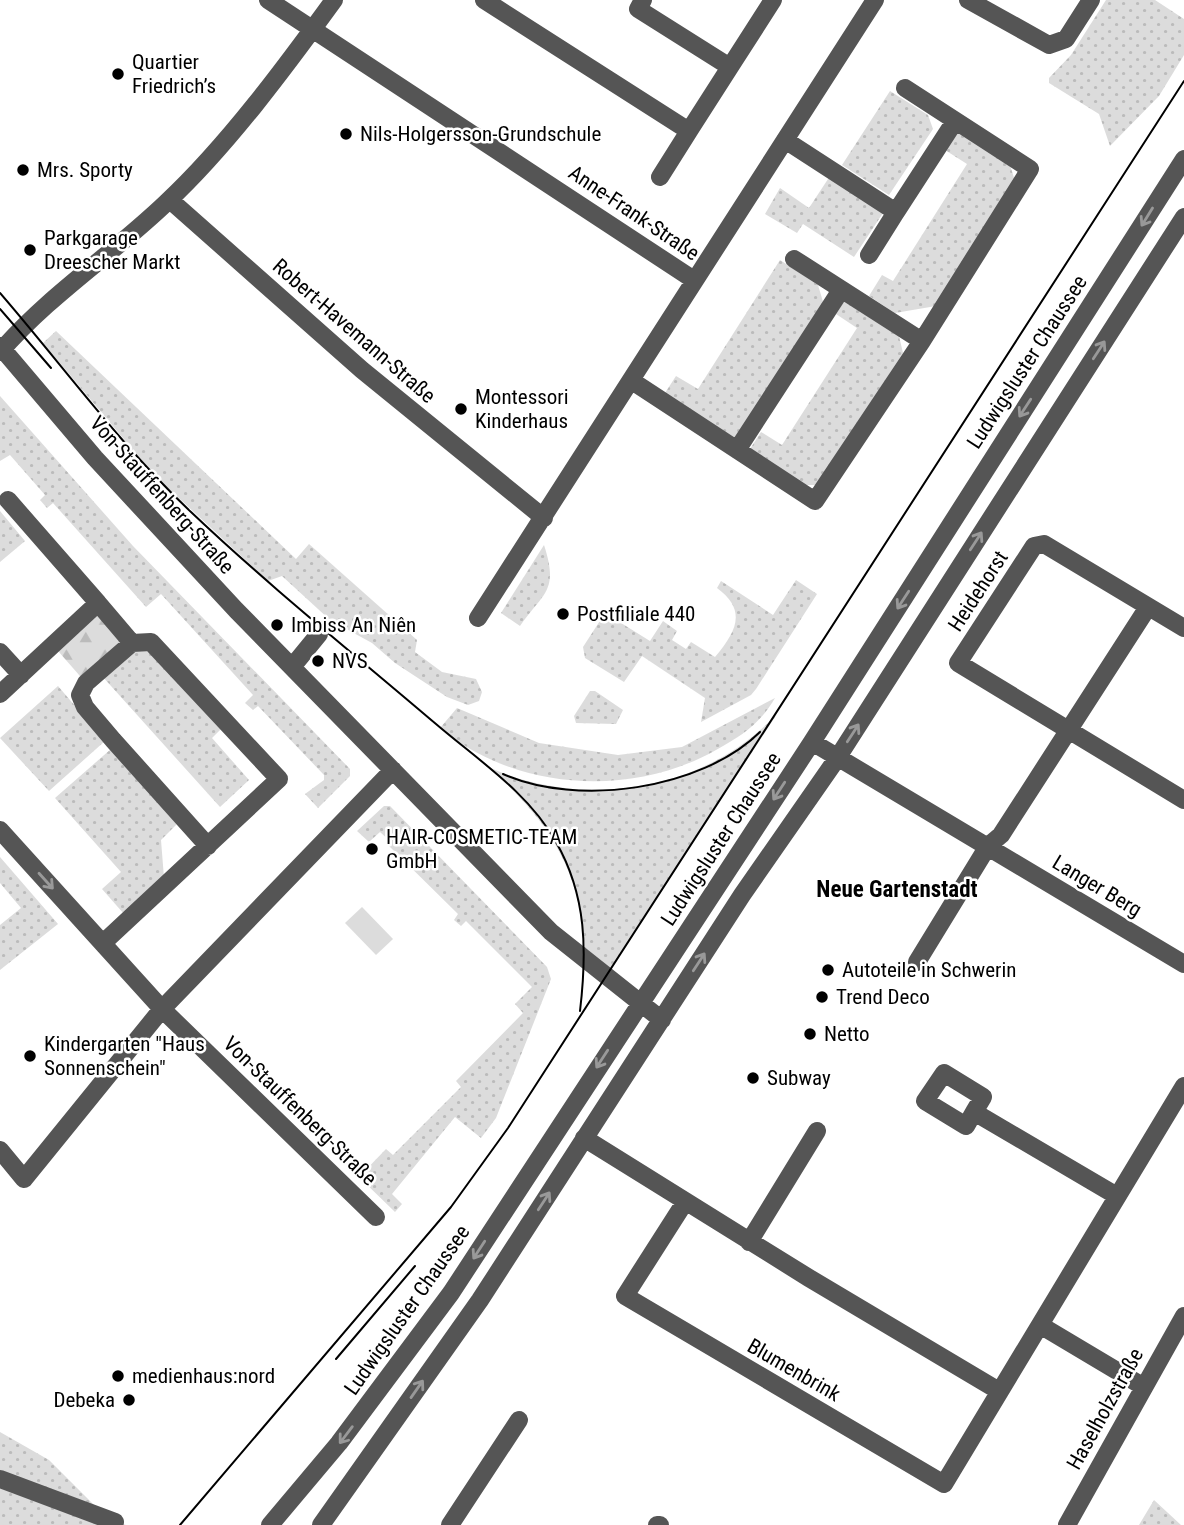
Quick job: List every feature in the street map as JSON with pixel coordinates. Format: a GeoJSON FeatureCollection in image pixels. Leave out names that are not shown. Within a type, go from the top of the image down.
{"type":"FeatureCollection","features":[{"type":"Feature","properties":{"kind":"street","name":"Anne-Frank-Straße"},"geometry":{"type":"LineString","coordinates":[[268,0],[694,280]]}},
{"type":"Feature","properties":{"kind":"street"},"geometry":{"type":"LineString","coordinates":[[1,349],[26,323],[170,200],[314,30],[334,0]]}},
{"type":"Feature","properties":{"kind":"street"},"geometry":{"type":"LineString","coordinates":[[484,0],[689,131]]}},
{"type":"Feature","properties":{"kind":"street"},"geometry":{"type":"LineString","coordinates":[[643,0],[638,9],[730,67]]}},
{"type":"Feature","properties":{"kind":"street"},"geometry":{"type":"LineString","coordinates":[[660,177],[772,0]]}},
{"type":"Feature","properties":{"kind":"street"},"geometry":{"type":"LineString","coordinates":[[478,618],[875,0]]}},
{"type":"Feature","properties":{"kind":"street"},"geometry":{"type":"LineString","coordinates":[[968,0],[1049,45],[1066,38],[1091,0]]}},
{"type":"Feature","properties":{"kind":"street"},"geometry":{"type":"LineString","coordinates":[[632,381],[815,501],[922,341],[1030,169],[905,88]]}},
{"type":"Feature","properties":{"kind":"street"},"geometry":{"type":"LineString","coordinates":[[869,255],[955,121]]}},
{"type":"Feature","properties":{"kind":"street"},"geometry":{"type":"LineString","coordinates":[[785,141],[896,212]]}},
{"type":"Feature","properties":{"kind":"street","name":"Ludwigsluster Chaussee"},"geometry":{"type":"LineString","coordinates":[[270,1525],[339,1443],[451,1293],[639,1002],[812,742],[1184,159]]}},
{"type":"Feature","properties":{"kind":"street","name":"Robert-Havemann-Straße"},"geometry":{"type":"LineString","coordinates":[[170,200],[362,370],[544,517]]}},
{"type":"Feature","properties":{"kind":"street"},"geometry":{"type":"LineString","coordinates":[[321,1525],[480,1300],[662,1020],[838,757],[1184,217]]}},
{"type":"Feature","properties":{"kind":"street"},"geometry":{"type":"LineString","coordinates":[[794,259],[922,341]]}},
{"type":"Feature","properties":{"kind":"street"},"geometry":{"type":"LineString","coordinates":[[737,450],[841,290]]}},
{"type":"Feature","properties":{"kind":"street","name":"Von-Stauffenberg-Straße"},"geometry":{"type":"LineString","coordinates":[[1,349],[95,458],[292,667],[551,932],[662,1020]]}},
{"type":"Feature","properties":{"kind":"street"},"geometry":{"type":"LineString","coordinates":[[8,500],[132,643]]}},
{"type":"Feature","properties":{"kind":"street","name":"Heidehorst"},"geometry":{"type":"LineString","coordinates":[[1184,628],[1044,544],[1034,546],[958,663],[1184,800]]}},
{"type":"Feature","properties":{"kind":"street"},"geometry":{"type":"LineString","coordinates":[[0,694],[98,603]]}},
{"type":"Feature","properties":{"kind":"street"},"geometry":{"type":"LineString","coordinates":[[917,962],[988,846],[1001,835],[1147,607]]}},
{"type":"Feature","properties":{"kind":"street"},"geometry":{"type":"LineString","coordinates":[[292,667],[319,634]]}},
{"type":"Feature","properties":{"kind":"street"},"geometry":{"type":"LineString","coordinates":[[103,943],[208,846],[279,779],[151,642],[132,643],[86,682],[80,695],[85,707],[106,732],[208,846]]}},
{"type":"Feature","properties":{"kind":"street"},"geometry":{"type":"LineString","coordinates":[[0,652],[21,674]]}},
{"type":"Feature","properties":{"kind":"street","name":"Langer Berg"},"geometry":{"type":"LineString","coordinates":[[812,742],[1184,964]]}},
{"type":"Feature","properties":{"kind":"street"},"geometry":{"type":"LineString","coordinates":[[0,1150],[24,1179],[162,1009],[393,770]]}},
{"type":"Feature","properties":{"kind":"street","name":"Von-Stauffenberg-Straße"},"geometry":{"type":"LineString","coordinates":[[0,830],[162,1009],[376,1217]]}},
{"type":"Feature","properties":{"kind":"street"},"geometry":{"type":"LineString","coordinates":[[1144,1387],[1040,1325],[1184,1086]]}},
{"type":"Feature","properties":{"kind":"street"},"geometry":{"type":"LineString","coordinates":[[974,1112],[1117,1196]]}},
{"type":"Feature","properties":{"kind":"street"},"geometry":{"type":"LineString","coordinates":[[749,1242],[817,1131]]}},
{"type":"Feature","properties":{"kind":"street"},"geometry":{"type":"LineString","coordinates":[[584,1139],[749,1242],[999,1391]]}},
{"type":"Feature","properties":{"kind":"street","name":"Blumenbrink"},"geometry":{"type":"LineString","coordinates":[[685,1202],[625,1296],[944,1484],[1040,1325]]}},
{"type":"Feature","properties":{"kind":"street","name":"Haselholzstraße"},"geometry":{"type":"LineString","coordinates":[[1067,1525],[1184,1316]]}},
{"type":"Feature","properties":{"kind":"street"},"geometry":{"type":"LineString","coordinates":[[450,1525],[519,1420]]}},
{"type":"Feature","properties":{"kind":"street"},"geometry":{"type":"LineString","coordinates":[[0,1479],[115,1522]]}},
{"type":"Feature","properties":{"kind":"green space"},"geometry":{"type":"Polygon","coordinates":[[[1106,0],[1155,0],[1184,19],[1184,55],[1159,96],[1110,146],[1099,114],[1049,83],[1049,78],[1071,55],[1106,0]]]}},
{"type":"Feature","properties":{"kind":"green space"},"geometry":{"type":"Polygon","coordinates":[[[890,91],[928,115],[933,129],[889,195],[842,165],[890,91]]]}},
{"type":"Feature","properties":{"kind":"green space"},"geometry":{"type":"Polygon","coordinates":[[[957,131],[1010,165],[1015,181],[936,306],[895,313],[869,296],[882,275],[893,281],[967,164],[945,150],[957,131]]]}},
{"type":"Feature","properties":{"kind":"green space"},"geometry":{"type":"Polygon","coordinates":[[[830,176],[883,213],[854,257],[803,224],[797,233],[765,214],[780,188],[809,208],[830,176]]]}},
{"type":"Feature","properties":{"kind":"green space"},"geometry":{"type":"Polygon","coordinates":[[[780,260],[818,285],[824,305],[735,438],[665,393],[676,376],[698,389],[780,260]]]}},
{"type":"Feature","properties":{"kind":"green space"},"geometry":{"type":"Polygon","coordinates":[[[845,300],[899,336],[903,353],[817,485],[805,485],[750,449],[761,432],[782,445],[857,328],[836,314],[845,300]]]}},
{"type":"Feature","properties":{"kind":"green space"},"geometry":{"type":"Polygon","coordinates":[[[56,331],[296,559],[309,544],[417,640],[415,652],[442,672],[476,679],[482,692],[479,701],[468,705],[447,697],[395,663],[372,643],[330,620],[282,576],[268,581],[154,475],[43,343],[56,331]]]}},
{"type":"Feature","properties":{"kind":"green space"},"geometry":{"type":"Polygon","coordinates":[[[0,396],[133,546],[350,769],[350,776],[318,808],[305,794],[324,780],[324,775],[258,706],[253,710],[245,703],[253,695],[161,594],[146,607],[53,503],[47,508],[40,500],[45,495],[10,455],[0,461],[0,396]]]}},
{"type":"Feature","properties":{"kind":"green space"},"geometry":{"type":"Polygon","coordinates":[[[0,511],[25,541],[0,562],[0,511]]]}},
{"type":"Feature","properties":{"kind":"green space"},"geometry":{"type":"Polygon","coordinates":[[[544,545],[550,572],[547,590],[520,626],[501,613],[544,545]]]}},
{"type":"Feature","properties":{"kind":"green space"},"geometry":{"type":"Polygon","coordinates":[[[796,580],[817,594],[756,689],[751,695],[701,722],[705,698],[642,656],[624,682],[585,658],[583,647],[605,613],[650,641],[663,621],[677,631],[672,640],[686,649],[691,642],[715,657],[729,638],[736,621],[732,604],[717,588],[721,581],[773,615],[796,580]]]}},
{"type":"Feature","properties":{"kind":"green space"},"geometry":{"type":"Polygon","coordinates":[[[98,603],[132,643],[86,683],[52,644],[98,603]]]}},
{"type":"Feature","properties":{"kind":"green space"},"geometry":{"type":"Polygon","coordinates":[[[135,648],[149,648],[223,727],[212,738],[249,780],[220,807],[102,676],[135,648]]]}},
{"type":"Feature","properties":{"kind":"green space"},"geometry":{"type":"Polygon","coordinates":[[[58,686],[105,741],[49,791],[0,738],[58,686]]]}},
{"type":"Feature","properties":{"kind":"green space"},"geometry":{"type":"Polygon","coordinates":[[[590,691],[595,691],[623,710],[616,724],[576,723],[574,716],[590,691]]]}},
{"type":"Feature","properties":{"kind":"green space"},"geometry":{"type":"Polygon","coordinates":[[[775,698],[749,728],[716,750],[683,765],[648,776],[611,781],[575,781],[538,775],[503,765],[470,749],[440,728],[457,708],[539,743],[618,755],[682,747],[775,698]]]}},
{"type":"Feature","properties":{"kind":"green space"},"geometry":{"type":"Polygon","coordinates":[[[777,714],[606,976],[586,960],[578,901],[559,852],[530,809],[488,767],[525,780],[563,788],[602,790],[641,786],[679,776],[715,761],[748,740],[777,714]]]}},
{"type":"Feature","properties":{"kind":"green space"},"geometry":{"type":"Polygon","coordinates":[[[111,749],[178,823],[161,840],[164,878],[124,914],[102,889],[121,872],[55,798],[111,749]]]}},
{"type":"Feature","properties":{"kind":"green space"},"geometry":{"type":"Polygon","coordinates":[[[384,806],[390,806],[547,967],[551,979],[496,1118],[481,1138],[455,1117],[392,1194],[402,1204],[395,1212],[359,1177],[386,1149],[393,1155],[461,1087],[456,1081],[523,1013],[515,1004],[532,987],[466,921],[461,926],[454,920],[458,914],[389,846],[392,843],[380,832],[369,842],[357,831],[384,806]]]}},
{"type":"Feature","properties":{"kind":"green space"},"geometry":{"type":"Polygon","coordinates":[[[0,857],[58,924],[0,970],[0,925],[21,908],[0,883],[0,857]]]}},
{"type":"Feature","properties":{"kind":"green space"},"geometry":{"type":"Polygon","coordinates":[[[362,907],[393,939],[376,955],[345,923],[362,907]]]}},
{"type":"Feature","properties":{"kind":"green space"},"geometry":{"type":"Polygon","coordinates":[[[0,1432],[49,1460],[103,1514],[101,1517],[126,1525],[0,1525],[0,1432]]]}},
{"type":"Feature","properties":{"kind":"green space"},"geometry":{"type":"Polygon","coordinates":[[[1154,1500],[1181,1525],[1139,1525],[1154,1500]]]}},
{"type":"Feature","properties":{"kind":"tram line"},"geometry":{"type":"LineString","coordinates":[[180,1525],[451,1207],[508,1128],[1184,81]]}},
{"type":"Feature","properties":{"kind":"tram line"},"geometry":{"type":"LineString","coordinates":[[0,293],[116,433],[165,487],[281,593],[502,778],[545,824],[566,862],[579,904],[584,946],[580,1011]]}},
{"type":"Feature","properties":{"kind":"tram line"},"geometry":{"type":"LineString","coordinates":[[0,309],[51,368]]}},
{"type":"Feature","properties":{"kind":"tram line"},"geometry":{"type":"LineString","coordinates":[[503,774],[533,784],[566,790],[601,791],[637,787],[705,768],[735,752],[760,732]]}},
{"type":"Feature","properties":{"kind":"tram line"},"geometry":{"type":"LineString","coordinates":[[336,1359],[415,1266]]}},
{"type":"Feature","properties":{"kind":"place","name":"Quartier Friedrich’s"},"geometry":{"type":"Point","coordinates":[118,74]}},
{"type":"Feature","properties":{"kind":"place","name":"Nils-Holgersson-Grundschule"},"geometry":{"type":"Point","coordinates":[346,134]}},
{"type":"Feature","properties":{"kind":"place","name":"Mrs. Sporty"},"geometry":{"type":"Point","coordinates":[23,170]}},
{"type":"Feature","properties":{"kind":"place","name":"Parkgarage Dreescher Markt"},"geometry":{"type":"Point","coordinates":[30,250]}},
{"type":"Feature","properties":{"kind":"place","name":"Montessori Kinderhaus"},"geometry":{"type":"Point","coordinates":[461,409]}},
{"type":"Feature","properties":{"kind":"place","name":"Postfiliale 440"},"geometry":{"type":"Point","coordinates":[563,614]}},
{"type":"Feature","properties":{"kind":"place","name":"Imbiss An Niên"},"geometry":{"type":"Point","coordinates":[277,625]}},
{"type":"Feature","properties":{"kind":"place","name":"NVS"},"geometry":{"type":"Point","coordinates":[318,661]}},
{"type":"Feature","properties":{"kind":"place","name":"HAIR-COSMETIC-TEAM GmbH"},"geometry":{"type":"Point","coordinates":[372,849]}},
{"type":"Feature","properties":{"kind":"place","name":"Autoteile in Schwerin"},"geometry":{"type":"Point","coordinates":[828,970]}},
{"type":"Feature","properties":{"kind":"place","name":"Trend Deco"},"geometry":{"type":"Point","coordinates":[822,997]}},
{"type":"Feature","properties":{"kind":"place","name":"Netto"},"geometry":{"type":"Point","coordinates":[810,1034]}},
{"type":"Feature","properties":{"kind":"place","name":"Kindergarten \"Haus Sonnenschein\""},"geometry":{"type":"Point","coordinates":[30,1056]}},
{"type":"Feature","properties":{"kind":"place","name":"Subway"},"geometry":{"type":"Point","coordinates":[753,1078]}},
{"type":"Feature","properties":{"kind":"place","name":"medienhaus:nord"},"geometry":{"type":"Point","coordinates":[118,1376]}},
{"type":"Feature","properties":{"kind":"place","name":"Debeka"},"geometry":{"type":"Point","coordinates":[129,1400]}},
{"type":"Feature","properties":{"kind":"district","name":"Neue Gartenstadt"},"geometry":{"type":"Point","coordinates":[897,889]}}]}
